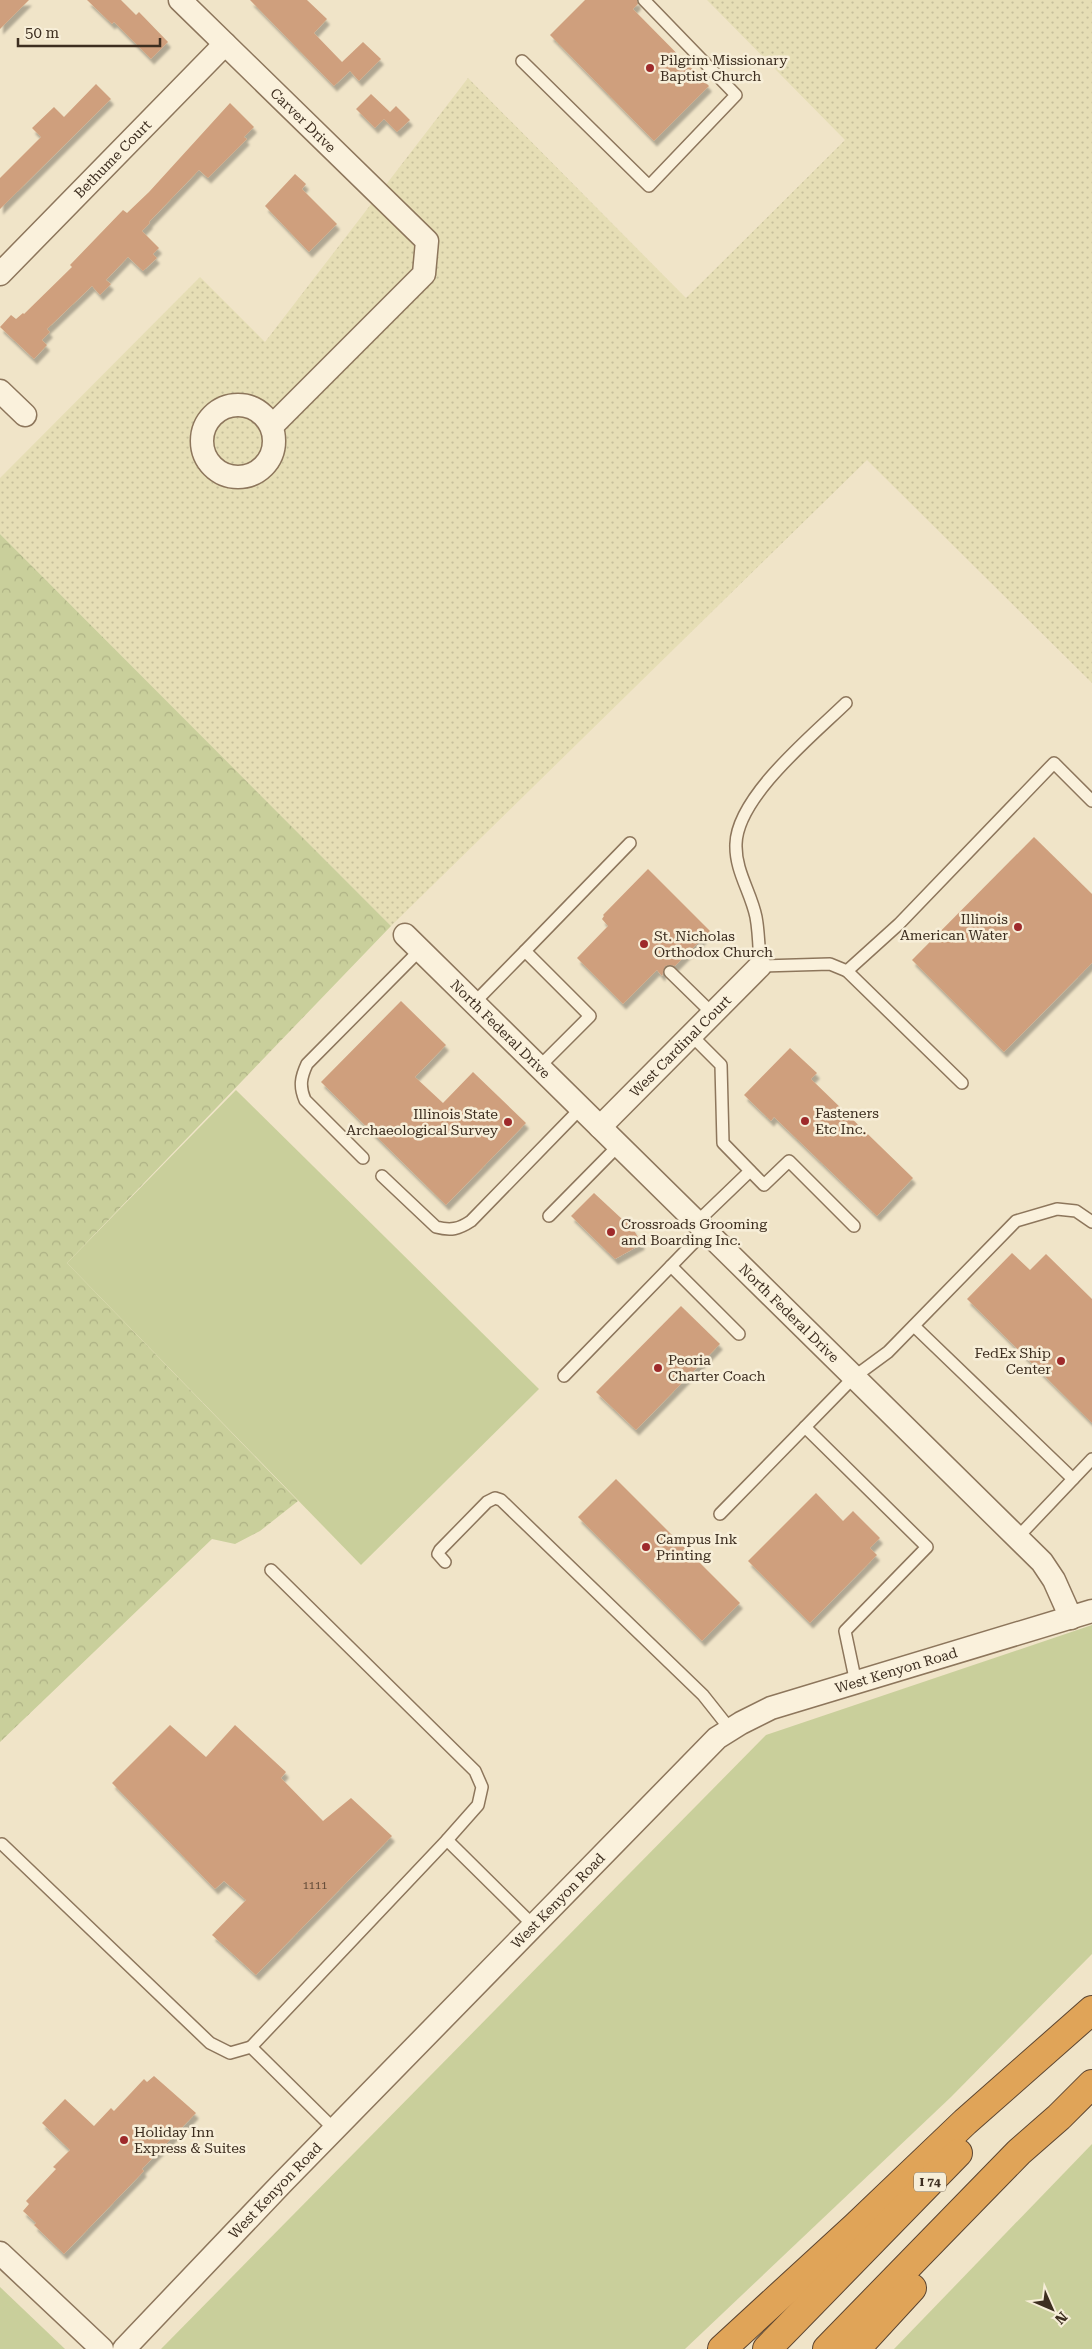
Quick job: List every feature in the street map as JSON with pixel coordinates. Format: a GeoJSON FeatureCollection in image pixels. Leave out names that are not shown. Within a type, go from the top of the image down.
{"type":"FeatureCollection","features":[{"type":"Feature","properties":{"kind":"highway"},"geometry":{"type":"LineString","coordinates":[[722,2349],[856,2226],[965,2122],[1092,2010]]}},
{"type":"Feature","properties":{"kind":"highway","name":"I 74"},"geometry":{"type":"LineString","coordinates":[[767,2349],[1092,2016]]}},
{"type":"Feature","properties":{"kind":"highway"},"geometry":{"type":"LineString","coordinates":[[827,2349],[1019,2152],[1059,2117],[1092,2084]]}},
{"type":"Feature","properties":{"kind":"highway"},"geometry":{"type":"LineString","coordinates":[[856,2349],[1034,2156],[1059,2117]]}},
{"type":"Feature","properties":{"kind":"street","name":"Carver Drive"},"geometry":{"type":"LineString","coordinates":[[180,0],[427,241],[424,274],[272,426]]}},
{"type":"Feature","properties":{"kind":"street","name":"Bethume Court"},"geometry":{"type":"LineString","coordinates":[[0,274],[225,44]]}},
{"type":"Feature","properties":{"kind":"street"},"geometry":{"type":"LineString","coordinates":[[0,391],[25,415]]}},
{"type":"Feature","properties":{"kind":"street","name":"North Federal Drive"},"geometry":{"type":"LineString","coordinates":[[413,943],[1042,1562],[1082,1614]]}},
{"type":"Feature","properties":{"kind":"street","name":"West Cardinal Court"},"geometry":{"type":"LineString","coordinates":[[600,1127],[760,966]]}},
{"type":"Feature","properties":{"kind":"street","name":"West Kenyon Road"},"geometry":{"type":"LineString","coordinates":[[124,2349],[717,1738],[730,1729],[771,1708],[1082,1614]]}},
{"type":"Feature","properties":{"kind":"street"},"geometry":{"type":"LineString","coordinates":[[0,2253],[102,2349]]}},
{"type":"Feature","properties":{"kind":"lane"},"geometry":{"type":"LineString","coordinates":[[522,61],[649,186],[736,95],[644,0]]}},
{"type":"Feature","properties":{"kind":"lane"},"geometry":{"type":"LineString","coordinates":[[846,702],[772,777],[746,809],[736,843],[740,876],[756,916],[760,966],[830,964],[847,970],[962,1083]]}},
{"type":"Feature","properties":{"kind":"lane"},"geometry":{"type":"LineString","coordinates":[[847,970],[899,924],[1054,763],[1092,801]]}},
{"type":"Feature","properties":{"kind":"lane"},"geometry":{"type":"LineString","coordinates":[[474,1003],[630,843]]}},
{"type":"Feature","properties":{"kind":"lane"},"geometry":{"type":"LineString","coordinates":[[363,1158],[305,1100],[300,1089],[302,1075],[308,1064],[413,943]]}},
{"type":"Feature","properties":{"kind":"lane"},"geometry":{"type":"LineString","coordinates":[[525,951],[590,1016],[539,1067]]}},
{"type":"Feature","properties":{"kind":"lane"},"geometry":{"type":"LineString","coordinates":[[670,972],[713,1014]]}},
{"type":"Feature","properties":{"kind":"lane"},"geometry":{"type":"LineString","coordinates":[[692,1036],[721,1065],[723,1143],[764,1185],[789,1162],[854,1226]]}},
{"type":"Feature","properties":{"kind":"lane"},"geometry":{"type":"LineString","coordinates":[[382,1176],[436,1227],[448,1230],[461,1227],[471,1220],[581,1108]]}},
{"type":"Feature","properties":{"kind":"lane"},"geometry":{"type":"LineString","coordinates":[[550,1216],[619,1145]]}},
{"type":"Feature","properties":{"kind":"lane"},"geometry":{"type":"LineString","coordinates":[[564,1376],[671,1266],[701,1227],[750,1171]]}},
{"type":"Feature","properties":{"kind":"lane"},"geometry":{"type":"LineString","coordinates":[[720,1514],[854,1377],[888,1352],[1016,1221],[1056,1209],[1076,1211],[1092,1222]]}},
{"type":"Feature","properties":{"kind":"lane"},"geometry":{"type":"LineString","coordinates":[[671,1266],[740,1334]]}},
{"type":"Feature","properties":{"kind":"lane"},"geometry":{"type":"LineString","coordinates":[[914,1326],[1073,1479]]}},
{"type":"Feature","properties":{"kind":"lane"},"geometry":{"type":"LineString","coordinates":[[805,1427],[927,1547],[845,1631],[856,1683]]}},
{"type":"Feature","properties":{"kind":"lane"},"geometry":{"type":"LineString","coordinates":[[1017,1538],[1092,1459]]}},
{"type":"Feature","properties":{"kind":"lane"},"geometry":{"type":"LineString","coordinates":[[444,1562],[438,1554],[440,1550],[487,1502],[495,1498],[501,1500],[704,1695],[730,1729]]}},
{"type":"Feature","properties":{"kind":"lane"},"geometry":{"type":"LineString","coordinates":[[2,1844],[210,2043],[230,2053],[251,2047],[447,1840],[478,1805],[482,1787],[476,1771],[271,1570]]}},
{"type":"Feature","properties":{"kind":"lane"},"geometry":{"type":"LineString","coordinates":[[447,1840],[534,1926]]}},
{"type":"Feature","properties":{"kind":"lane"},"geometry":{"type":"LineString","coordinates":[[251,2047],[335,2130]]}},
{"type":"Feature","properties":{"kind":"shaded area"},"geometry":{"type":"Polygon","coordinates":[[[707,0],[1092,0],[1092,683],[867,460],[391,926],[0,534],[0,478],[200,277],[265,342],[468,78],[686,298],[845,140],[707,0]]]}},
{"type":"Feature","properties":{"kind":"green space"},"geometry":{"type":"Polygon","coordinates":[[[0,534],[391,926],[67,1263],[298,1501],[260,1531],[235,1544],[212,1539],[0,1742],[0,534]]]}},
{"type":"Feature","properties":{"kind":"green space"},"geometry":{"type":"Polygon","coordinates":[[[236,1090],[539,1389],[361,1565],[67,1263],[236,1090]]]}},
{"type":"Feature","properties":{"kind":"green space"},"geometry":{"type":"Polygon","coordinates":[[[1092,1625],[1092,1954],[951,2097],[685,2349],[161,2349],[766,1735],[1092,1625]]]}},
{"type":"Feature","properties":{"kind":"green space"},"geometry":{"type":"Polygon","coordinates":[[[1092,2144],[1092,2349],[894,2349],[1092,2144]]]}},
{"type":"Feature","properties":{"kind":"green space"},"geometry":{"type":"Polygon","coordinates":[[[0,2287],[65,2349],[0,2349],[0,2287]]]}},
{"type":"Feature","properties":{"kind":"building"},"geometry":{"type":"Polygon","coordinates":[[[0,0],[29,0],[0,29],[0,0]]]}},
{"type":"Feature","properties":{"kind":"building"},"geometry":{"type":"Polygon","coordinates":[[[87,0],[121,0],[136,15],[139,12],[168,42],[151,59],[114,22],[112,24],[87,0]]]}},
{"type":"Feature","properties":{"kind":"building"},"geometry":{"type":"Polygon","coordinates":[[[250,0],[307,0],[327,19],[314,33],[342,62],[363,42],[381,59],[359,81],[350,71],[334,86],[250,0]]]}},
{"type":"Feature","properties":{"kind":"building","name":"Pilgrim Missionary Baptist Church"},"geometry":{"type":"Polygon","coordinates":[[[585,0],[637,0],[638,4],[633,9],[709,86],[654,141],[550,35],[585,0]]]}},
{"type":"Feature","properties":{"kind":"building"},"geometry":{"type":"Polygon","coordinates":[[[96,84],[111,99],[0,209],[0,178],[41,137],[32,128],[54,107],[64,117],[96,84]]]}},
{"type":"Feature","properties":{"kind":"building"},"geometry":{"type":"Polygon","coordinates":[[[371,94],[390,112],[396,106],[410,120],[397,132],[384,119],[375,128],[356,109],[371,94]]]}},
{"type":"Feature","properties":{"kind":"building"},"geometry":{"type":"Polygon","coordinates":[[[230,103],[254,127],[244,137],[247,139],[208,178],[199,170],[142,231],[159,248],[153,254],[157,258],[143,271],[128,257],[106,280],[111,284],[100,295],[92,286],[47,329],[50,332],[42,340],[47,345],[34,359],[0,327],[11,315],[16,319],[24,314],[72,267],[70,265],[123,210],[127,213],[149,192],[230,103]]]}},
{"type":"Feature","properties":{"kind":"building"},"geometry":{"type":"Polygon","coordinates":[[[295,174],[306,184],[302,189],[337,224],[309,252],[265,206],[295,174]]]}},
{"type":"Feature","properties":{"kind":"building","name":"Illinois American Water"},"geometry":{"type":"Polygon","coordinates":[[[1034,837],[1092,894],[1092,963],[1004,1052],[912,960],[1034,837]]]}},
{"type":"Feature","properties":{"kind":"building","name":"St. Nicholas Orthodox Church"},"geometry":{"type":"Polygon","coordinates":[[[648,869],[710,931],[675,966],[665,966],[662,976],[657,970],[623,1004],[577,958],[608,926],[602,919],[603,915],[648,869]]]}},
{"type":"Feature","properties":{"kind":"building"},"geometry":{"type":"Polygon","coordinates":[[[401,1001],[446,1045],[415,1077],[443,1103],[473,1072],[526,1123],[446,1205],[321,1082],[401,1001]]]}},
{"type":"Feature","properties":{"kind":"building"},"geometry":{"type":"Polygon","coordinates":[[[790,1048],[817,1073],[811,1079],[913,1178],[877,1216],[774,1117],[771,1121],[744,1095],[790,1048]]]}},
{"type":"Feature","properties":{"kind":"building","name":"Crossroads Grooming and Boarding Inc."},"geometry":{"type":"Polygon","coordinates":[[[594,1193],[622,1219],[626,1217],[642,1244],[615,1259],[571,1216],[594,1193]]]}},
{"type":"Feature","properties":{"kind":"building","name":"FedEx Ship Center"},"geometry":{"type":"Polygon","coordinates":[[[1012,1253],[1030,1270],[1046,1254],[1092,1299],[1092,1423],[967,1299],[1012,1253]]]}},
{"type":"Feature","properties":{"kind":"building","name":"Peoria Charter Coach"},"geometry":{"type":"Polygon","coordinates":[[[681,1306],[720,1344],[636,1430],[596,1392],[681,1306]]]}},
{"type":"Feature","properties":{"kind":"building","name":"Campus Ink Printing"},"geometry":{"type":"Polygon","coordinates":[[[616,1479],[740,1603],[702,1641],[578,1517],[616,1479]]]}},
{"type":"Feature","properties":{"kind":"building"},"geometry":{"type":"Polygon","coordinates":[[[816,1493],[843,1521],[853,1511],[880,1538],[870,1548],[877,1555],[810,1623],[748,1561],[816,1493]]]}},
{"type":"Feature","properties":{"kind":"building"},"geometry":{"type":"Polygon","coordinates":[[[170,1725],[206,1757],[235,1725],[286,1772],[281,1778],[323,1821],[351,1798],[392,1836],[256,1975],[212,1935],[246,1900],[224,1881],[215,1889],[112,1783],[170,1725]]]}},
{"type":"Feature","properties":{"kind":"building","name":"Holiday Inn Express & Suites"},"geometry":{"type":"Polygon","coordinates":[[[154,2076],[196,2113],[142,2169],[144,2171],[64,2254],[34,2225],[36,2223],[23,2211],[29,2204],[26,2201],[56,2169],[53,2167],[70,2150],[42,2123],[65,2099],[94,2126],[111,2108],[114,2111],[144,2079],[147,2082],[154,2076]]]}},
{"type":"Feature","properties":{"kind":"place","name":"Pilgrim Missionary Baptist Church"},"geometry":{"type":"Point","coordinates":[650,68]}},
{"type":"Feature","properties":{"kind":"place","name":"Illinois American Water"},"geometry":{"type":"Point","coordinates":[1018,927]}},
{"type":"Feature","properties":{"kind":"place","name":"St. Nicholas Orthodox Church"},"geometry":{"type":"Point","coordinates":[644,944]}},
{"type":"Feature","properties":{"kind":"place","name":"Fasteners Etc Inc."},"geometry":{"type":"Point","coordinates":[805,1121]}},
{"type":"Feature","properties":{"kind":"place","name":"Illinois State Archaeological Survey"},"geometry":{"type":"Point","coordinates":[508,1122]}},
{"type":"Feature","properties":{"kind":"place","name":"Crossroads Grooming and Boarding Inc."},"geometry":{"type":"Point","coordinates":[611,1232]}},
{"type":"Feature","properties":{"kind":"place","name":"FedEx Ship Center"},"geometry":{"type":"Point","coordinates":[1061,1361]}},
{"type":"Feature","properties":{"kind":"place","name":"Peoria Charter Coach"},"geometry":{"type":"Point","coordinates":[658,1368]}},
{"type":"Feature","properties":{"kind":"place","name":"Campus Ink Printing"},"geometry":{"type":"Point","coordinates":[646,1547]}},
{"type":"Feature","properties":{"kind":"place","name":"Holiday Inn Express & Suites"},"geometry":{"type":"Point","coordinates":[124,2140]}}]}
